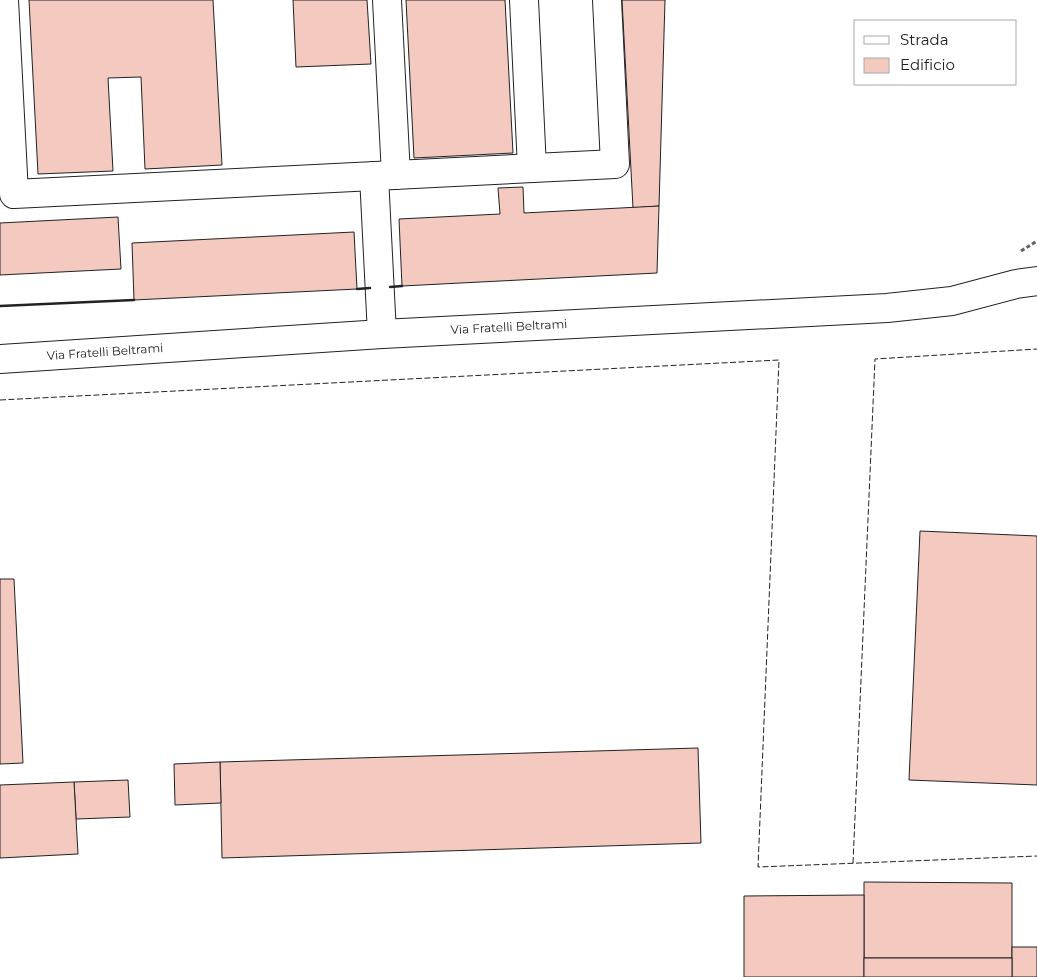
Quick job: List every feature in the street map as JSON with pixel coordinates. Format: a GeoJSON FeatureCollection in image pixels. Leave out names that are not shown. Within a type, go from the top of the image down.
{"type":"FeatureCollection","features":[{"type":"Feature","properties":{"kind":"street"},"geometry":{"type":"LineString","coordinates":[[4,0],[7,190],[385,176],[615,164],[607,0]]}},
{"type":"Feature","properties":{"kind":"street"},"geometry":{"type":"LineString","coordinates":[[382,334],[387,0]]}},
{"type":"Feature","properties":{"kind":"street"},"geometry":{"type":"LineString","coordinates":[[524,0],[532,168]]}},
{"type":"Feature","properties":{"kind":"street","name":"Via Fratelli Beltrami"},"geometry":{"type":"LineString","coordinates":[[0,359],[382,334],[886,308],[952,301],[1030,278]]}},
{"type":"Feature","properties":{"kind":"building"},"geometry":{"type":"Polygon","coordinates":[[[29,0],[213,0],[222,165],[145,169],[141,77],[108,78],[113,171],[38,174],[29,0]]]}},
{"type":"Feature","properties":{"kind":"building"},"geometry":{"type":"Polygon","coordinates":[[[293,0],[367,0],[371,64],[296,67],[293,0]]]}},
{"type":"Feature","properties":{"kind":"building"},"geometry":{"type":"Polygon","coordinates":[[[406,0],[505,0],[513,153],[414,158],[406,0]]]}},
{"type":"Feature","properties":{"kind":"building"},"geometry":{"type":"Polygon","coordinates":[[[622,0],[665,0],[659,206],[633,208],[622,0]]]}},
{"type":"Feature","properties":{"kind":"building"},"geometry":{"type":"Polygon","coordinates":[[[523,187],[524,213],[659,206],[657,273],[402,286],[399,219],[500,214],[498,188],[523,187]]]}},
{"type":"Feature","properties":{"kind":"building"},"geometry":{"type":"Polygon","coordinates":[[[118,217],[121,269],[0,275],[0,223],[118,217]]]}},
{"type":"Feature","properties":{"kind":"building"},"geometry":{"type":"Polygon","coordinates":[[[354,232],[357,289],[134,300],[132,243],[354,232]]]}},
{"type":"Feature","properties":{"kind":"building"},"geometry":{"type":"Polygon","coordinates":[[[920,531],[1037,536],[1037,785],[909,780],[920,531]]]}},
{"type":"Feature","properties":{"kind":"building"},"geometry":{"type":"Polygon","coordinates":[[[0,579],[14,579],[23,763],[0,764],[0,579]]]}},
{"type":"Feature","properties":{"kind":"building"},"geometry":{"type":"Polygon","coordinates":[[[698,748],[701,843],[222,858],[220,762],[698,748]]]}},
{"type":"Feature","properties":{"kind":"building"},"geometry":{"type":"Polygon","coordinates":[[[220,762],[221,803],[175,805],[174,764],[220,762]]]}},
{"type":"Feature","properties":{"kind":"building"},"geometry":{"type":"Polygon","coordinates":[[[128,780],[130,817],[76,819],[74,782],[128,780]]]}},
{"type":"Feature","properties":{"kind":"building"},"geometry":{"type":"Polygon","coordinates":[[[74,782],[78,854],[0,858],[0,785],[74,782]]]}},
{"type":"Feature","properties":{"kind":"building"},"geometry":{"type":"Polygon","coordinates":[[[864,882],[1012,883],[1012,958],[864,958],[864,882]]]}},
{"type":"Feature","properties":{"kind":"building"},"geometry":{"type":"Polygon","coordinates":[[[864,895],[864,977],[744,977],[744,896],[864,895]]]}},
{"type":"Feature","properties":{"kind":"building"},"geometry":{"type":"Polygon","coordinates":[[[1012,947],[1037,947],[1037,977],[1012,977],[1012,947]]]}},
{"type":"Feature","properties":{"kind":"building"},"geometry":{"type":"Polygon","coordinates":[[[864,958],[1012,958],[1012,977],[864,977],[864,958]]]}},
{"type":"Feature","properties":{"kind":"fence"},"geometry":{"type":"LineString","coordinates":[[853,863],[875,359],[1037,349]]}},
{"type":"Feature","properties":{"kind":"fence"},"geometry":{"type":"LineString","coordinates":[[0,400],[779,360],[758,867],[1037,856]]}},
{"type":"Feature","properties":{"kind":"wall"},"geometry":{"type":"LineString","coordinates":[[390,287],[402,286]]}},
{"type":"Feature","properties":{"kind":"wall"},"geometry":{"type":"LineString","coordinates":[[357,289],[370,288]]}},
{"type":"Feature","properties":{"kind":"wall"},"geometry":{"type":"LineString","coordinates":[[0,306],[134,300]]}}]}
